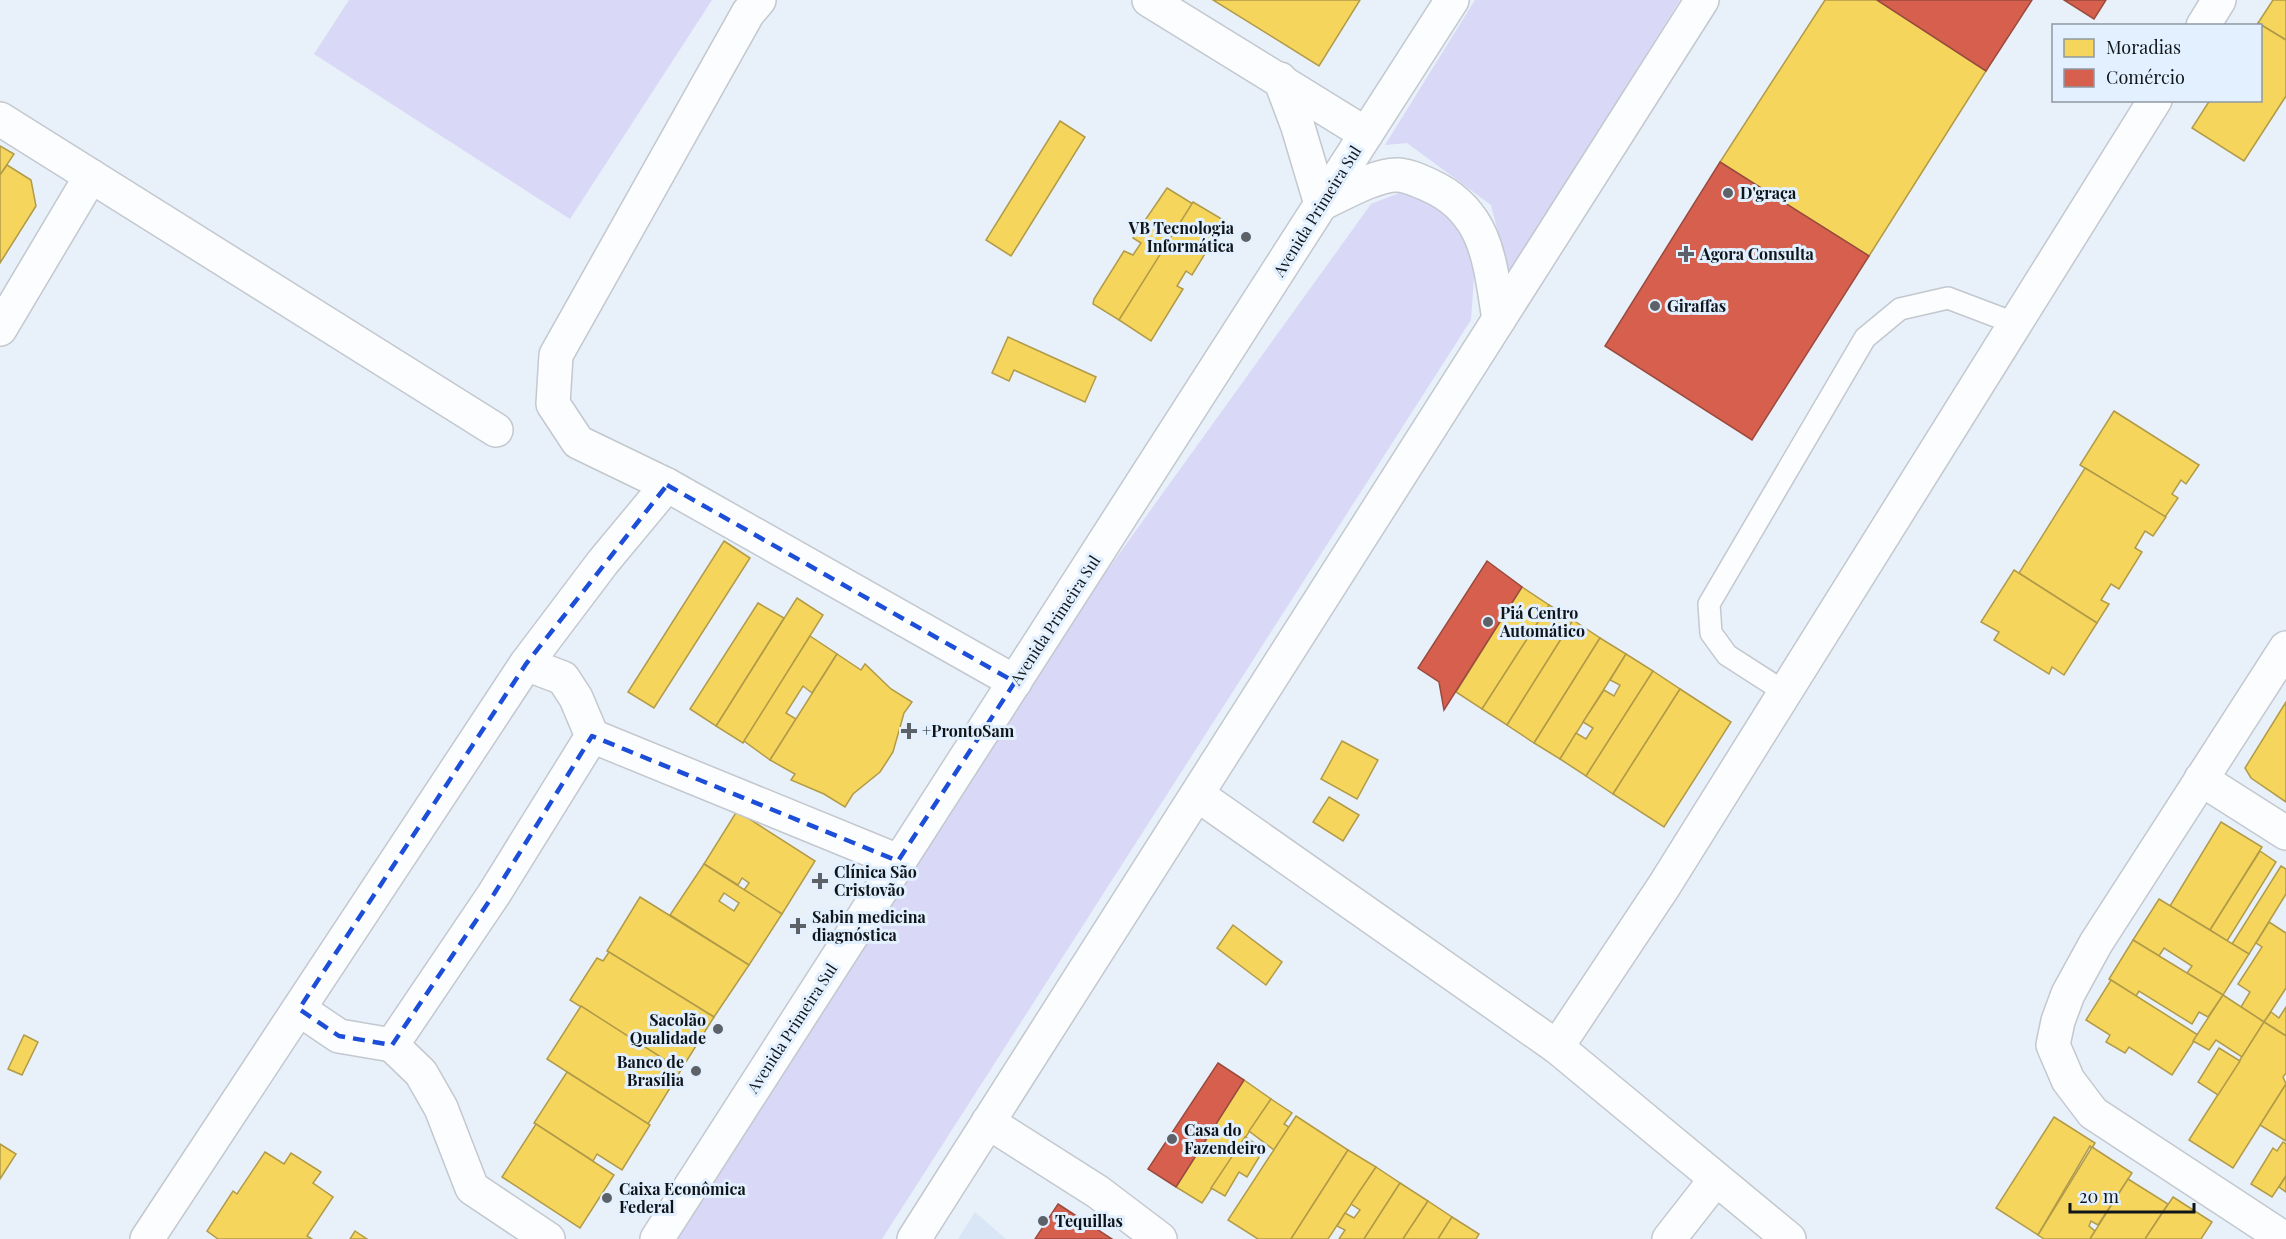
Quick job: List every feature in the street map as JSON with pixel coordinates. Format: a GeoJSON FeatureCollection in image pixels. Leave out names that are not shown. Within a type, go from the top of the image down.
{"type":"FeatureCollection","features":[{"type":"Feature","properties":{"kind":"street"},"geometry":{"type":"LineString","coordinates":[[759,0],[748,12],[556,355],[553,404],[579,442],[667,486],[1015,682]]}},
{"type":"Feature","properties":{"kind":"street"},"geometry":{"type":"LineString","coordinates":[[1149,0],[1366,134]]}},
{"type":"Feature","properties":{"kind":"street","name":"Avenida Primeira Sul"},"geometry":{"type":"LineString","coordinates":[[657,1239],[1452,0]]}},
{"type":"Feature","properties":{"kind":"street"},"geometry":{"type":"LineString","coordinates":[[914,1239],[1702,0]]}},
{"type":"Feature","properties":{"kind":"street"},"geometry":{"type":"LineString","coordinates":[[2204,24],[2219,0]]}},
{"type":"Feature","properties":{"kind":"street"},"geometry":{"type":"LineString","coordinates":[[1280,80],[1298,127],[1321,204],[1370,182],[1397,175],[1424,182],[1449,196],[1474,220],[1485,245],[1499,320]]}},
{"type":"Feature","properties":{"kind":"street"},"geometry":{"type":"LineString","coordinates":[[1557,1047],[1664,886],[1786,693],[2014,323],[2154,102]]}},
{"type":"Feature","properties":{"kind":"street"},"geometry":{"type":"LineString","coordinates":[[0,119],[496,430]]}},
{"type":"Feature","properties":{"kind":"street"},"geometry":{"type":"LineString","coordinates":[[0,328],[92,176]]}},
{"type":"Feature","properties":{"kind":"street"},"geometry":{"type":"LineString","coordinates":[[147,1239],[526,664],[603,562],[667,486]]}},
{"type":"Feature","properties":{"kind":"street"},"geometry":{"type":"LineString","coordinates":[[2285,1239],[2093,1113],[2068,1080],[2053,1045],[2058,1021],[2074,984],[2096,943],[2286,648]]}},
{"type":"Feature","properties":{"kind":"street"},"geometry":{"type":"LineString","coordinates":[[526,664],[563,678],[576,698],[592,736],[898,861]]}},
{"type":"Feature","properties":{"kind":"street"},"geometry":{"type":"LineString","coordinates":[[392,1045],[494,894],[592,736]]}},
{"type":"Feature","properties":{"kind":"street"},"geometry":{"type":"LineString","coordinates":[[2201,779],[2286,833]]}},
{"type":"Feature","properties":{"kind":"street"},"geometry":{"type":"LineString","coordinates":[[1198,795],[1557,1047],[1789,1239]]}},
{"type":"Feature","properties":{"kind":"street"},"geometry":{"type":"LineString","coordinates":[[299,1009],[339,1036],[392,1045],[420,1073],[436,1100],[472,1188],[549,1239]]}},
{"type":"Feature","properties":{"kind":"street"},"geometry":{"type":"LineString","coordinates":[[988,1122],[1098,1192],[1160,1239]]}},
{"type":"Feature","properties":{"kind":"street"},"geometry":{"type":"LineString","coordinates":[[1669,1239],[1716,1179]]}},
{"type":"Feature","properties":{"kind":"lane"},"geometry":{"type":"LineString","coordinates":[[1786,693],[1727,655],[1711,633],[1709,604],[1865,338],[1900,309],[1948,298],[2014,323]]}},
{"type":"Feature","properties":{"kind":"highlighted area"},"geometry":{"type":"Polygon","coordinates":[[[667,485],[1015,682],[898,861],[592,736],[494,894],[392,1045],[339,1036],[299,1009],[526,664],[667,485]]]}},
{"type":"Feature","properties":{"kind":"shaded area"},"geometry":{"type":"Polygon","coordinates":[[[349,0],[712,0],[570,219],[314,54],[349,0]]]}},
{"type":"Feature","properties":{"kind":"shaded area"},"geometry":{"type":"Polygon","coordinates":[[[1475,0],[1680,0],[1509,276],[1491,205],[1407,143],[1385,145],[1475,0]]]}},
{"type":"Feature","properties":{"kind":"shaded area"},"geometry":{"type":"Polygon","coordinates":[[[1402,192],[1427,199],[1436,205],[1445,212],[1476,249],[1471,320],[882,1239],[663,1239],[898,861],[1371,204],[1402,192]]]}},
{"type":"Feature","properties":{"kind":"shaded area"},"geometry":{"type":"Polygon","coordinates":[[[975,1212],[1006,1239],[958,1239],[975,1212]]]}},
{"type":"Feature","properties":{"kind":"building: Moradias"},"geometry":{"type":"Polygon","coordinates":[[[1213,0],[1360,0],[1319,66],[1213,0]]]}},
{"type":"Feature","properties":{"kind":"building: Moradias"},"geometry":{"type":"Polygon","coordinates":[[[1825,0],[1877,0],[1986,71],[1869,256],[1720,162],[1825,0]]]}},
{"type":"Feature","properties":{"kind":"building: Moradias"},"geometry":{"type":"Polygon","coordinates":[[[2273,0],[2286,0],[2286,40],[2258,23],[2273,0]]]}},
{"type":"Feature","properties":{"kind":"building: Moradias"},"geometry":{"type":"Polygon","coordinates":[[[2262,25],[2286,40],[2286,96],[2244,161],[2192,128],[2209,102],[2262,102],[2262,25]]]}},
{"type":"Feature","properties":{"kind":"building: Moradias"},"geometry":{"type":"Polygon","coordinates":[[[1060,121],[1085,137],[1011,256],[986,240],[1060,121]]]}},
{"type":"Feature","properties":{"kind":"building: Moradias"},"geometry":{"type":"Polygon","coordinates":[[[0,146],[14,154],[0,175],[0,146]]]}},
{"type":"Feature","properties":{"kind":"building: Moradias"},"geometry":{"type":"Polygon","coordinates":[[[7,165],[31,180],[36,206],[0,263],[0,175],[7,165]]]}},
{"type":"Feature","properties":{"kind":"building: Moradias"},"geometry":{"type":"Polygon","coordinates":[[[1167,188],[1193,204],[1119,320],[1093,304],[1094,299],[1124,251],[1133,255],[1141,243],[1133,238],[1167,188]]]}},
{"type":"Feature","properties":{"kind":"building: Moradias"},"geometry":{"type":"Polygon","coordinates":[[[1193,202],[1225,221],[1192,275],[1186,271],[1177,286],[1183,289],[1151,341],[1119,320],[1193,202]]]}},
{"type":"Feature","properties":{"kind":"building: Moradias"},"geometry":{"type":"Polygon","coordinates":[[[1008,337],[1096,377],[1085,402],[1014,370],[1009,381],[992,373],[1008,337]]]}},
{"type":"Feature","properties":{"kind":"building: Moradias"},"geometry":{"type":"Polygon","coordinates":[[[2114,411],[2199,465],[2186,484],[2181,480],[2172,494],[2178,498],[2165,517],[2080,465],[2114,411]]]}},
{"type":"Feature","properties":{"kind":"building: Moradias"},"geometry":{"type":"Polygon","coordinates":[[[2085,468],[2166,517],[2153,536],[2145,531],[2135,548],[2142,552],[2119,589],[2111,584],[2101,600],[2109,604],[2097,623],[2019,573],[2085,468]]]}},
{"type":"Feature","properties":{"kind":"building: Moradias"},"geometry":{"type":"Polygon","coordinates":[[[724,541],[750,558],[654,708],[628,692],[724,541]]]}},
{"type":"Feature","properties":{"kind":"building: Moradias"},"geometry":{"type":"Polygon","coordinates":[[[2014,570],[2097,623],[2064,675],[2052,667],[2049,674],[1994,640],[1999,632],[1981,622],[2014,570]]]}},
{"type":"Feature","properties":{"kind":"building: Moradias"},"geometry":{"type":"Polygon","coordinates":[[[1522,587],[1549,605],[1482,709],[1456,692],[1522,587]]]}},
{"type":"Feature","properties":{"kind":"building: Moradias"},"geometry":{"type":"Polygon","coordinates":[[[797,598],[823,615],[743,743],[716,726],[797,598]]]}},
{"type":"Feature","properties":{"kind":"building: Moradias"},"geometry":{"type":"Polygon","coordinates":[[[758,603],[784,618],[716,726],[690,709],[758,603]]]}},
{"type":"Feature","properties":{"kind":"building: Moradias"},"geometry":{"type":"Polygon","coordinates":[[[1549,605],[1573,620],[1507,725],[1482,709],[1549,605]]]}},
{"type":"Feature","properties":{"kind":"building: Moradias"},"geometry":{"type":"Polygon","coordinates":[[[1573,620],[1600,638],[1534,743],[1507,725],[1573,620]]]}},
{"type":"Feature","properties":{"kind":"building: Moradias"},"geometry":{"type":"Polygon","coordinates":[[[810,636],[837,654],[812,693],[803,686],[786,713],[796,719],[770,760],[744,741],[810,636]]]}},
{"type":"Feature","properties":{"kind":"building: Moradias"},"geometry":{"type":"Polygon","coordinates":[[[1600,638],[1626,654],[1560,759],[1534,743],[1600,638]]]}},
{"type":"Feature","properties":{"kind":"building: Moradias"},"geometry":{"type":"Polygon","coordinates":[[[837,654],[861,670],[865,664],[891,689],[912,702],[904,713],[893,752],[880,772],[853,794],[845,807],[824,794],[791,780],[795,774],[770,760],[837,654]]]}},
{"type":"Feature","properties":{"kind":"building: Moradias"},"geometry":{"type":"Polygon","coordinates":[[[1626,654],[1653,671],[1586,776],[1560,759],[1576,733],[1586,739],[1593,728],[1583,722],[1604,690],[1614,696],[1620,685],[1610,680],[1626,654]]]}},
{"type":"Feature","properties":{"kind":"building: Moradias"},"geometry":{"type":"Polygon","coordinates":[[[1653,671],[1680,689],[1613,794],[1586,776],[1653,671]]]}},
{"type":"Feature","properties":{"kind":"building: Moradias"},"geometry":{"type":"Polygon","coordinates":[[[1680,689],[1731,722],[1664,827],[1613,794],[1680,689]]]}},
{"type":"Feature","properties":{"kind":"building: Moradias"},"geometry":{"type":"Polygon","coordinates":[[[2286,702],[2286,802],[2251,778],[2245,768],[2286,702]]]}},
{"type":"Feature","properties":{"kind":"building: Moradias"},"geometry":{"type":"Polygon","coordinates":[[[1342,741],[1378,760],[1357,799],[1321,779],[1342,741]]]}},
{"type":"Feature","properties":{"kind":"building: Moradias"},"geometry":{"type":"Polygon","coordinates":[[[1329,797],[1359,815],[1343,841],[1313,822],[1329,797]]]}},
{"type":"Feature","properties":{"kind":"building: Moradias"},"geometry":{"type":"Polygon","coordinates":[[[737,811],[815,861],[782,914],[744,890],[749,883],[742,878],[738,885],[704,864],[737,811]]]}},
{"type":"Feature","properties":{"kind":"building: Moradias"},"geometry":{"type":"Polygon","coordinates":[[[2221,822],[2262,847],[2210,930],[2170,906],[2221,822]]]}},
{"type":"Feature","properties":{"kind":"building: Moradias"},"geometry":{"type":"Polygon","coordinates":[[[2260,851],[2276,862],[2227,941],[2210,930],[2260,851]]]}},
{"type":"Feature","properties":{"kind":"building: Moradias"},"geometry":{"type":"Polygon","coordinates":[[[704,864],[782,914],[749,965],[670,915],[704,864]],[[724,893],[719,901],[734,911],[739,903],[724,893]]]}},
{"type":"Feature","properties":{"kind":"building: Moradias"},"geometry":{"type":"Polygon","coordinates":[[[2281,866],[2286,869],[2286,894],[2249,954],[2232,944],[2281,866]]]}},
{"type":"Feature","properties":{"kind":"building: Moradias"},"geometry":{"type":"Polygon","coordinates":[[[640,897],[749,965],[714,1017],[607,951],[640,897]]]}},
{"type":"Feature","properties":{"kind":"building: Moradias"},"geometry":{"type":"Polygon","coordinates":[[[2159,899],[2249,954],[2223,995],[2187,973],[2192,966],[2164,948],[2159,956],[2133,940],[2159,899]]]}},
{"type":"Feature","properties":{"kind":"building: Moradias"},"geometry":{"type":"Polygon","coordinates":[[[2269,922],[2286,933],[2286,988],[2264,1022],[2241,1007],[2250,992],[2238,984],[2262,947],[2256,943],[2269,922]]]}},
{"type":"Feature","properties":{"kind":"building: Moradias"},"geometry":{"type":"Polygon","coordinates":[[[1233,925],[1282,962],[1266,985],[1217,948],[1233,925]]]}},
{"type":"Feature","properties":{"kind":"building: Moradias"},"geometry":{"type":"Polygon","coordinates":[[[2133,940],[2223,995],[2208,1017],[2199,1012],[2192,1024],[2139,991],[2136,996],[2109,979],[2133,940]]]}},
{"type":"Feature","properties":{"kind":"building: Moradias"},"geometry":{"type":"Polygon","coordinates":[[[609,952],[714,1017],[681,1070],[570,1000],[597,958],[603,961],[609,952]]]}},
{"type":"Feature","properties":{"kind":"building: Moradias"},"geometry":{"type":"Polygon","coordinates":[[[2111,980],[2198,1035],[2172,1075],[2129,1047],[2125,1053],[2106,1042],[2110,1035],[2086,1020],[2111,980]]]}},
{"type":"Feature","properties":{"kind":"building: Moradias"},"geometry":{"type":"Polygon","coordinates":[[[2223,995],[2264,1022],[2242,1057],[2216,1040],[2209,1050],[2193,1041],[2223,995]]]}},
{"type":"Feature","properties":{"kind":"building: Moradias"},"geometry":{"type":"Polygon","coordinates":[[[581,1006],[681,1070],[648,1124],[547,1059],[581,1006]]]}},
{"type":"Feature","properties":{"kind":"building: Moradias"},"geometry":{"type":"Polygon","coordinates":[[[2286,1007],[2286,1036],[2264,1022],[2271,1012],[2279,1018],[2286,1007]]]}},
{"type":"Feature","properties":{"kind":"building: Moradias"},"geometry":{"type":"Polygon","coordinates":[[[2264,1022],[2286,1036],[2286,1073],[2283,1077],[2286,1084],[2233,1168],[2189,1140],[2264,1022]]]}},
{"type":"Feature","properties":{"kind":"building: Moradias"},"geometry":{"type":"Polygon","coordinates":[[[24,1035],[38,1042],[22,1075],[8,1069],[24,1035]]]}},
{"type":"Feature","properties":{"kind":"building: Moradias"},"geometry":{"type":"Polygon","coordinates":[[[2219,1048],[2240,1061],[2218,1095],[2198,1082],[2219,1048]]]}},
{"type":"Feature","properties":{"kind":"building: Moradias"},"geometry":{"type":"Polygon","coordinates":[[[567,1072],[650,1125],[622,1170],[597,1154],[593,1161],[534,1123],[567,1072]]]}},
{"type":"Feature","properties":{"kind":"building: Moradias"},"geometry":{"type":"Polygon","coordinates":[[[1244,1080],[1271,1099],[1202,1203],[1176,1187],[1244,1080]]]}},
{"type":"Feature","properties":{"kind":"building: Moradias"},"geometry":{"type":"Polygon","coordinates":[[[2286,1084],[2286,1141],[2260,1125],[2286,1084]]]}},
{"type":"Feature","properties":{"kind":"building: Moradias"},"geometry":{"type":"Polygon","coordinates":[[[1271,1099],[1292,1113],[1284,1124],[1289,1127],[1274,1150],[1249,1131],[1271,1099]]]}},
{"type":"Feature","properties":{"kind":"building: Moradias"},"geometry":{"type":"Polygon","coordinates":[[[1296,1116],[1348,1150],[1291,1239],[1258,1239],[1228,1220],[1296,1116]]]}},
{"type":"Feature","properties":{"kind":"building: Moradias"},"geometry":{"type":"Polygon","coordinates":[[[2054,1117],[2095,1143],[2092,1148],[2090,1146],[2038,1235],[1996,1208],[2054,1117]]]}},
{"type":"Feature","properties":{"kind":"building: Moradias"},"geometry":{"type":"Polygon","coordinates":[[[536,1124],[614,1175],[580,1228],[502,1177],[536,1124]]]}},
{"type":"Feature","properties":{"kind":"building: Moradias"},"geometry":{"type":"Polygon","coordinates":[[[1245,1137],[1264,1149],[1247,1177],[1239,1172],[1225,1196],[1211,1188],[1245,1137]]]}},
{"type":"Feature","properties":{"kind":"building: Moradias"},"geometry":{"type":"Polygon","coordinates":[[[2283,1142],[2286,1144],[2286,1176],[2272,1197],[2251,1184],[2273,1148],[2277,1151],[2283,1142]]]}},
{"type":"Feature","properties":{"kind":"building: Moradias"},"geometry":{"type":"Polygon","coordinates":[[[0,1144],[16,1154],[0,1179],[0,1144]]]}},
{"type":"Feature","properties":{"kind":"building: Moradias"},"geometry":{"type":"Polygon","coordinates":[[[2092,1147],[2132,1173],[2098,1225],[2091,1221],[2089,1226],[2095,1231],[2090,1239],[2044,1239],[2038,1235],[2092,1147]]]}},
{"type":"Feature","properties":{"kind":"building: Moradias"},"geometry":{"type":"Polygon","coordinates":[[[1348,1150],[1376,1167],[1328,1239],[1291,1239],[1348,1150]]]}},
{"type":"Feature","properties":{"kind":"building: Moradias"},"geometry":{"type":"Polygon","coordinates":[[[265,1152],[284,1164],[291,1153],[321,1172],[313,1183],[333,1197],[307,1236],[312,1239],[218,1239],[207,1231],[233,1191],[237,1194],[265,1152]]]}},
{"type":"Feature","properties":{"kind":"building: Moradias"},"geometry":{"type":"Polygon","coordinates":[[[1376,1167],[1400,1183],[1364,1239],[1339,1239],[1345,1230],[1337,1226],[1345,1213],[1354,1218],[1360,1210],[1351,1204],[1376,1167]]]}},
{"type":"Feature","properties":{"kind":"building: Moradias"},"geometry":{"type":"Polygon","coordinates":[[[2286,1176],[2286,1192],[2279,1187],[2286,1176]]]}},
{"type":"Feature","properties":{"kind":"building: Moradias"},"geometry":{"type":"Polygon","coordinates":[[[2128,1179],[2168,1204],[2145,1239],[2090,1239],[2128,1179]]]}},
{"type":"Feature","properties":{"kind":"building: Moradias"},"geometry":{"type":"Polygon","coordinates":[[[1400,1183],[1428,1201],[1403,1239],[1364,1239],[1400,1183]]]}},
{"type":"Feature","properties":{"kind":"building: Moradias"},"geometry":{"type":"Polygon","coordinates":[[[2173,1197],[2212,1222],[2201,1239],[2145,1239],[2173,1197]]]}},
{"type":"Feature","properties":{"kind":"building: Moradias"},"geometry":{"type":"Polygon","coordinates":[[[1428,1201],[1452,1217],[1438,1239],[1403,1239],[1428,1201]]]}},
{"type":"Feature","properties":{"kind":"building: Moradias"},"geometry":{"type":"Polygon","coordinates":[[[1452,1217],[1479,1234],[1476,1239],[1438,1239],[1452,1217]]]}},
{"type":"Feature","properties":{"kind":"building: Moradias"},"geometry":{"type":"Polygon","coordinates":[[[355,1231],[367,1239],[350,1239],[355,1231]]]}},
{"type":"Feature","properties":{"kind":"building: Comércio"},"geometry":{"type":"Polygon","coordinates":[[[1877,0],[2032,0],[1986,71],[1877,0]]]}},
{"type":"Feature","properties":{"kind":"building: Comércio"},"geometry":{"type":"Polygon","coordinates":[[[2064,0],[2106,0],[2094,19],[2064,0]]]}},
{"type":"Feature","properties":{"kind":"building: Comércio"},"geometry":{"type":"Polygon","coordinates":[[[1720,162],[1869,256],[1752,440],[1605,346],[1720,162]]]}},
{"type":"Feature","properties":{"kind":"building: Comércio"},"geometry":{"type":"Polygon","coordinates":[[[1487,561],[1522,587],[1444,710],[1439,682],[1418,668],[1487,561]]]}},
{"type":"Feature","properties":{"kind":"building: Comércio"},"geometry":{"type":"Polygon","coordinates":[[[1218,1063],[1244,1080],[1176,1187],[1148,1169],[1218,1063]]]}},
{"type":"Feature","properties":{"kind":"building: Comércio"},"geometry":{"type":"Polygon","coordinates":[[[1058,1204],[1112,1239],[1035,1239],[1058,1204]]]}},
{"type":"Feature","properties":{"kind":"place","name":"D'graça"},"geometry":{"type":"Point","coordinates":[1728,193]}},
{"type":"Feature","properties":{"kind":"place","name":"VB Tecnologia Informática"},"geometry":{"type":"Point","coordinates":[1246,237]}},
{"type":"Feature","properties":{"kind":"place","name":"Agora Consulta"},"geometry":{"type":"Point","coordinates":[1686,254]}},
{"type":"Feature","properties":{"kind":"place","name":"Giraffas"},"geometry":{"type":"Point","coordinates":[1655,306]}},
{"type":"Feature","properties":{"kind":"place","name":"Piá Centro Automático"},"geometry":{"type":"Point","coordinates":[1488,622]}},
{"type":"Feature","properties":{"kind":"place","name":"+ProntoSam"},"geometry":{"type":"Point","coordinates":[909,731]}},
{"type":"Feature","properties":{"kind":"place","name":"Clínica São Cristovão"},"geometry":{"type":"Point","coordinates":[820,881]}},
{"type":"Feature","properties":{"kind":"place","name":"Sabin medicina diagnóstica"},"geometry":{"type":"Point","coordinates":[798,926]}},
{"type":"Feature","properties":{"kind":"place","name":"Sacolão Qualidade"},"geometry":{"type":"Point","coordinates":[718,1029]}},
{"type":"Feature","properties":{"kind":"place","name":"Banco de Brasília"},"geometry":{"type":"Point","coordinates":[696,1071]}},
{"type":"Feature","properties":{"kind":"place","name":"Casa do Fazendeiro"},"geometry":{"type":"Point","coordinates":[1172,1139]}},
{"type":"Feature","properties":{"kind":"place","name":"Caixa Econômica Federal"},"geometry":{"type":"Point","coordinates":[607,1198]}},
{"type":"Feature","properties":{"kind":"place","name":"Tequillas"},"geometry":{"type":"Point","coordinates":[1043,1221]}}]}
